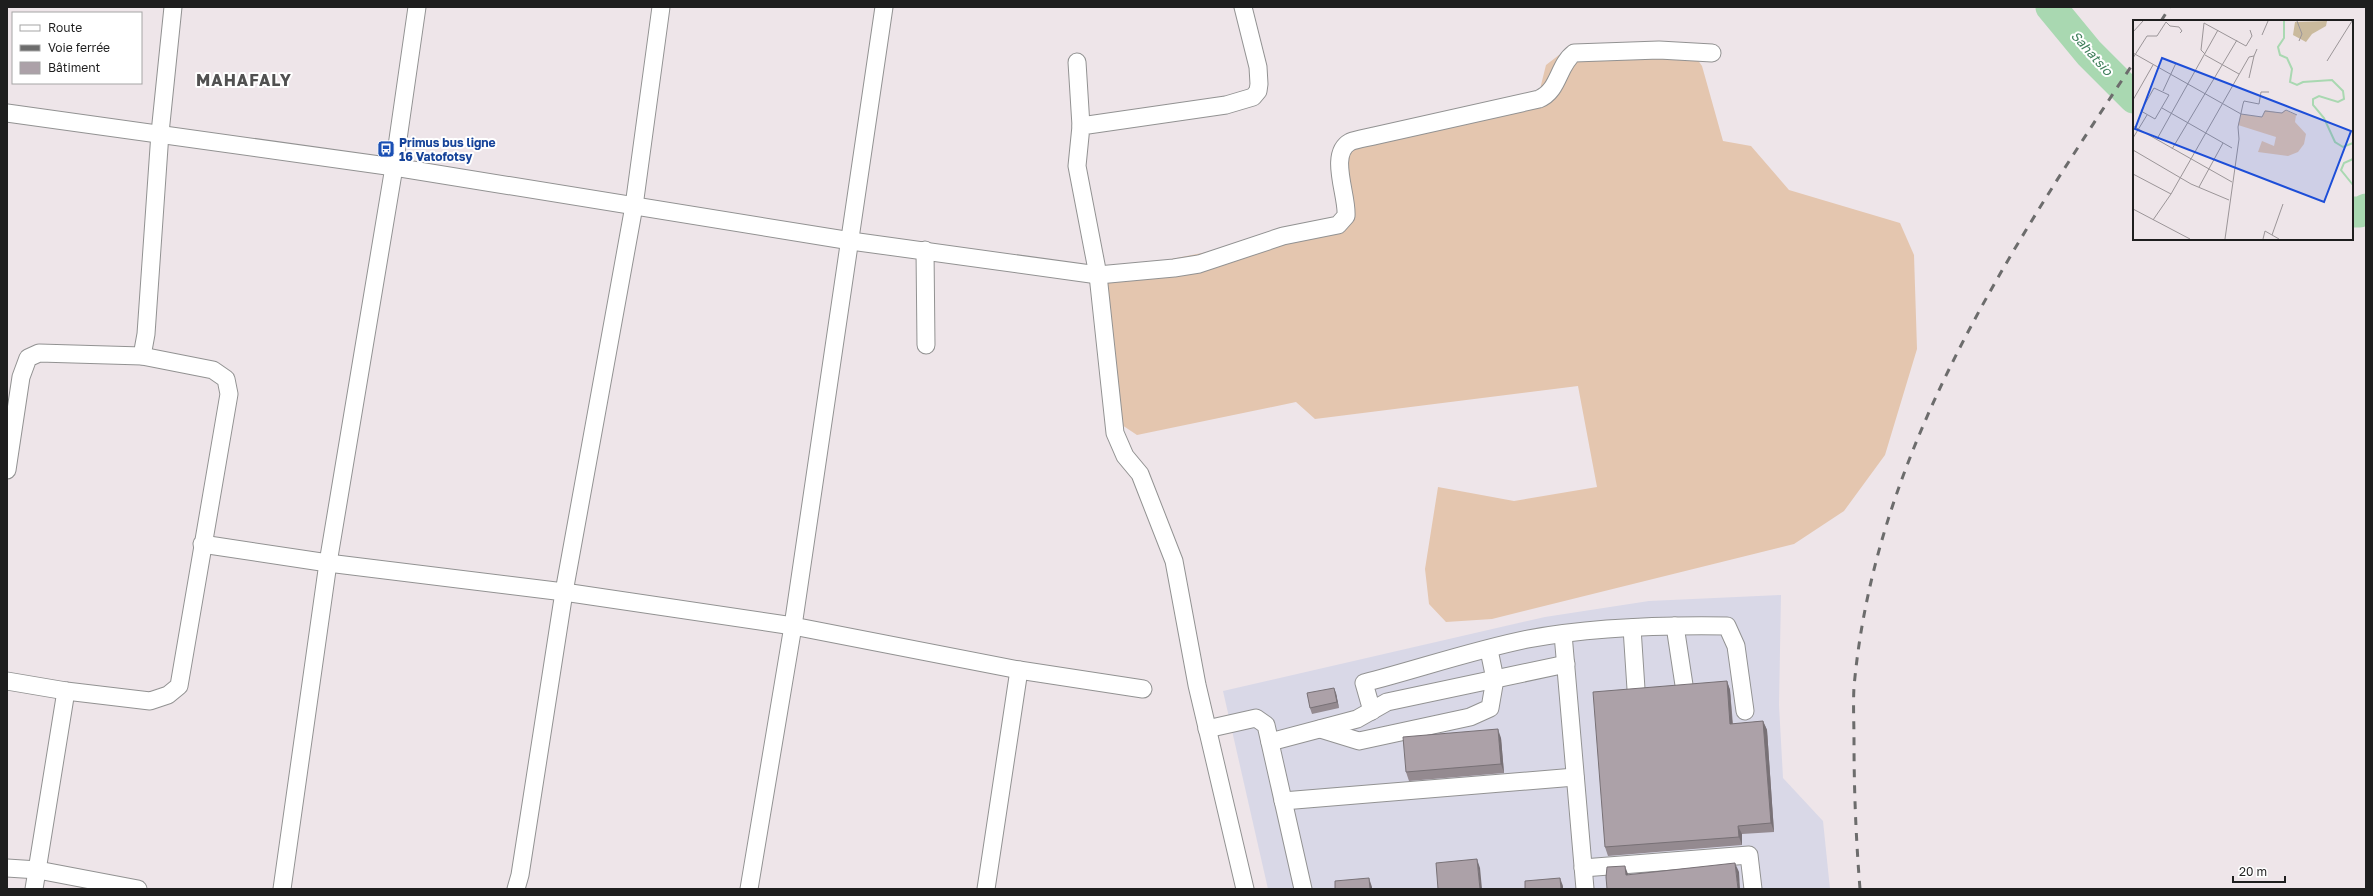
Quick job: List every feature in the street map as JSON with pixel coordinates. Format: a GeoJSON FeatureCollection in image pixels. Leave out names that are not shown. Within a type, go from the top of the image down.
{"type":"FeatureCollection","features":[{"type":"Feature","properties":{"kind":"street"},"geometry":{"type":"LineString","coordinates":[[142,356],[146,334],[160,134],[173,7]]}},
{"type":"Feature","properties":{"kind":"street"},"geometry":{"type":"LineString","coordinates":[[282,889],[328,563],[394,167],[417,7]]}},
{"type":"Feature","properties":{"kind":"street"},"geometry":{"type":"LineString","coordinates":[[516,889],[520,875],[564,592],[634,206],[662,7]]}},
{"type":"Feature","properties":{"kind":"street"},"geometry":{"type":"LineString","coordinates":[[749,889],[793,626],[851,241],[884,7]]}},
{"type":"Feature","properties":{"kind":"street"},"geometry":{"type":"LineString","coordinates":[[1081,126],[1226,105],[1253,97],[1258,91],[1260,84],[1258,67],[1243,7]]}},
{"type":"Feature","properties":{"kind":"street"},"geometry":{"type":"LineString","coordinates":[[7,113],[394,167],[851,241],[1098,275],[1174,268],[1199,264],[1283,236],[1338,225],[1346,216],[1339,158],[1345,145],[1351,141],[1539,99],[1546,96],[1552,89],[1566,59],[1574,53],[1658,50],[1712,53]]}},
{"type":"Feature","properties":{"kind":"street"},"geometry":{"type":"LineString","coordinates":[[1077,62],[1081,126],[1077,166],[1098,275],[1115,433],[1125,456],[1140,474],[1174,561],[1197,685],[1245,889]]}},
{"type":"Feature","properties":{"kind":"street"},"geometry":{"type":"LineString","coordinates":[[925,250],[926,345]]}},
{"type":"Feature","properties":{"kind":"street"},"geometry":{"type":"LineString","coordinates":[[7,470],[22,377],[28,358],[39,353],[142,356],[213,370],[226,378],[230,394],[202,544],[179,686],[168,695],[150,701],[66,692],[7,681]]}},
{"type":"Feature","properties":{"kind":"street"},"geometry":{"type":"LineString","coordinates":[[202,544],[328,563],[564,592],[793,626],[1019,670],[1143,689]]}},
{"type":"Feature","properties":{"kind":"street"},"geometry":{"type":"LineString","coordinates":[[1675,626],[1684,685]]}},
{"type":"Feature","properties":{"kind":"street"},"geometry":{"type":"LineString","coordinates":[[1372,710],[1364,683],[1528,640],[1563,634],[1632,628],[1727,626],[1736,646],[1745,711]]}},
{"type":"Feature","properties":{"kind":"street"},"geometry":{"type":"LineString","coordinates":[[1632,628],[1636,689]]}},
{"type":"Feature","properties":{"kind":"street"},"geometry":{"type":"LineString","coordinates":[[1563,634],[1585,889]]}},
{"type":"Feature","properties":{"kind":"street"},"geometry":{"type":"LineString","coordinates":[[1319,729],[1359,741],[1470,717],[1490,708],[1496,679],[1489,650]]}},
{"type":"Feature","properties":{"kind":"street"},"geometry":{"type":"LineString","coordinates":[[1270,742],[1357,719],[1387,702],[1566,664]]}},
{"type":"Feature","properties":{"kind":"street"},"geometry":{"type":"LineString","coordinates":[[986,889],[1019,670]]}},
{"type":"Feature","properties":{"kind":"street"},"geometry":{"type":"LineString","coordinates":[[34,889],[66,692]]}},
{"type":"Feature","properties":{"kind":"street"},"geometry":{"type":"LineString","coordinates":[[1207,729],[1256,718],[1266,726],[1304,889]]}},
{"type":"Feature","properties":{"kind":"street"},"geometry":{"type":"LineString","coordinates":[[1283,801],[1575,777]]}},
{"type":"Feature","properties":{"kind":"street"},"geometry":{"type":"LineString","coordinates":[[1583,868],[1749,854],[1753,889]]}},
{"type":"Feature","properties":{"kind":"street"},"geometry":{"type":"LineString","coordinates":[[7,868],[38,870],[138,889]]}},
{"type":"Feature","properties":{"kind":"shaded area"},"geometry":{"type":"Polygon","coordinates":[[[1559,55],[1695,56],[1702,66],[1723,141],[1751,146],[1789,190],[1900,223],[1914,255],[1917,349],[1885,455],[1844,511],[1794,544],[1492,619],[1446,622],[1429,604],[1425,569],[1438,487],[1514,501],[1597,487],[1578,386],[1315,419],[1296,402],[1137,435],[1122,425],[1100,273],[1340,226],[1332,153],[1344,139],[1538,97],[1546,65],[1559,55]]]}},
{"type":"Feature","properties":{"kind":"shaded area"},"geometry":{"type":"Polygon","coordinates":[[[1781,595],[1779,705],[1783,778],[1823,821],[1830,889],[1268,889],[1223,691],[1545,617],[1649,601],[1781,595]]]}},
{"type":"Feature","properties":{"kind":"building"},"geometry":{"type":"Polygon","coordinates":[[[1727,681],[1730,724],[1763,721],[1771,823],[1738,826],[1739,837],[1605,847],[1593,692],[1727,681]]]}},
{"type":"Feature","properties":{"kind":"building"},"geometry":{"type":"Polygon","coordinates":[[[1334,688],[1337,702],[1310,708],[1307,693],[1334,688]]]}},
{"type":"Feature","properties":{"kind":"building"},"geometry":{"type":"Polygon","coordinates":[[[1498,729],[1501,764],[1406,772],[1403,737],[1498,729]]]}},
{"type":"Feature","properties":{"kind":"building"},"geometry":{"type":"Polygon","coordinates":[[[1477,859],[1480,889],[1438,889],[1436,863],[1477,859]]]}},
{"type":"Feature","properties":{"kind":"building"},"geometry":{"type":"Polygon","coordinates":[[[1735,863],[1738,889],[1607,889],[1607,867],[1625,866],[1626,875],[1735,863]]]}},
{"type":"Feature","properties":{"kind":"building"},"geometry":{"type":"Polygon","coordinates":[[[1369,878],[1370,889],[1335,889],[1335,881],[1369,878]]]}},
{"type":"Feature","properties":{"kind":"building"},"geometry":{"type":"Polygon","coordinates":[[[1560,878],[1561,889],[1525,889],[1525,881],[1560,878]]]}},
{"type":"Feature","properties":{"kind":"waterway","name":"Sahatsio"},"geometry":{"type":"LineString","coordinates":[[2051,7],[2089,53],[2133,97]]}},
{"type":"Feature","properties":{"kind":"waterway","name":"Sahatsio"},"geometry":{"type":"LineString","coordinates":[[2353,212],[2360,212],[2366,209]]}},
{"type":"Feature","properties":{"kind":"railway"},"geometry":{"type":"LineString","coordinates":[[2162,20],[2170,7]]}},
{"type":"Feature","properties":{"kind":"railway"},"geometry":{"type":"LineString","coordinates":[[1860,889],[1856,833],[1854,687],[1867,601],[1889,517],[1919,436],[1955,358],[1996,282],[2040,207],[2133,64]]}},
{"type":"Feature","properties":{"kind":"place","name":"Primus bus ligne 16 Vatofotsy"},"geometry":{"type":"Point","coordinates":[386,149]}},
{"type":"Feature","properties":{"kind":"district","name":"MAHAFALY"},"geometry":{"type":"Point","coordinates":[244,80]}}]}
